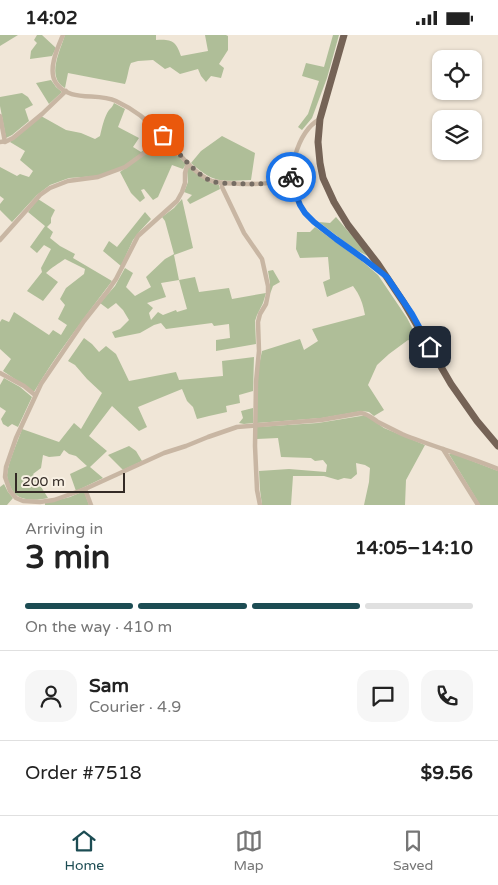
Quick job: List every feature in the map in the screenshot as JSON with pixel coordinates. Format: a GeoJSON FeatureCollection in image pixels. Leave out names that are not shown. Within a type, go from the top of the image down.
{"type":"FeatureCollection","features":[{"type":"Feature","properties":{"kind":"main road"},"geometry":{"type":"LineString","coordinates":[[344,35],[320,119],[318,142],[323,178],[329,193],[348,225],[412,314],[451,384],[477,421],[498,446]]}},
{"type":"Feature","properties":{"kind":"street"},"geometry":{"type":"LineString","coordinates":[[63,35],[53,66],[53,74],[56,84],[66,91],[86,97],[114,100],[140,115],[188,163],[214,182],[268,184],[292,177]]}},
{"type":"Feature","properties":{"kind":"street"},"geometry":{"type":"LineString","coordinates":[[0,116],[2,142],[13,138],[66,91]]}},
{"type":"Feature","properties":{"kind":"street"},"geometry":{"type":"LineString","coordinates":[[320,119],[313,123],[306,133],[297,151],[293,165],[292,177],[300,205],[314,222],[387,277]]}},
{"type":"Feature","properties":{"kind":"street"},"geometry":{"type":"LineString","coordinates":[[0,240],[40,195],[50,188],[68,181],[98,177],[125,167],[165,138]]}},
{"type":"Feature","properties":{"kind":"street"},"geometry":{"type":"LineString","coordinates":[[188,163],[185,183],[177,201],[138,236],[116,279],[51,367],[35,395],[16,438],[2,477],[16,498],[30,502],[47,501],[70,495],[164,453],[237,427],[322,420],[361,413],[366,413],[388,427],[498,469]]}},
{"type":"Feature","properties":{"kind":"street"},"geometry":{"type":"LineString","coordinates":[[222,183],[222,187],[244,233],[262,259],[268,286],[266,303],[258,322],[259,351],[256,371],[255,425],[257,491],[260,505]]}},
{"type":"Feature","properties":{"kind":"street"},"geometry":{"type":"LineString","coordinates":[[0,373],[24,386],[35,395]]}},
{"type":"Feature","properties":{"kind":"street"},"geometry":{"type":"LineString","coordinates":[[443,449],[478,505]]}},
{"type":"Feature","properties":{"kind":"street"},"geometry":{"type":"LineString","coordinates":[[85,489],[90,505]]}},
{"type":"Feature","properties":{"kind":"green space"},"geometry":{"type":"Polygon","coordinates":[[[0,35],[18,35],[0,46],[0,35]]]}},
{"type":"Feature","properties":{"kind":"green space"},"geometry":{"type":"Polygon","coordinates":[[[37,35],[42,35],[56,48],[52,56],[30,59],[31,51],[37,43],[34,40],[37,35]]]}},
{"type":"Feature","properties":{"kind":"green space"},"geometry":{"type":"Polygon","coordinates":[[[65,35],[156,35],[156,40],[173,42],[181,56],[208,51],[205,35],[226,35],[228,36],[228,50],[219,64],[224,68],[221,78],[211,76],[206,82],[198,69],[180,74],[170,67],[165,69],[153,60],[131,63],[125,84],[68,73],[65,88],[59,83],[55,71],[65,35]]]}},
{"type":"Feature","properties":{"kind":"green space"},"geometry":{"type":"Polygon","coordinates":[[[333,35],[339,35],[327,78],[312,118],[302,130],[298,127],[308,114],[319,81],[302,76],[306,63],[324,67],[333,35]]]}},
{"type":"Feature","properties":{"kind":"green space"},"geometry":{"type":"Polygon","coordinates":[[[51,80],[62,92],[49,104],[36,83],[51,80]]]}},
{"type":"Feature","properties":{"kind":"green space"},"geometry":{"type":"Polygon","coordinates":[[[22,93],[28,97],[33,105],[25,109],[29,121],[6,138],[0,97],[22,93]]]}},
{"type":"Feature","properties":{"kind":"green space"},"geometry":{"type":"Polygon","coordinates":[[[114,103],[125,109],[118,127],[139,138],[133,147],[141,152],[155,141],[154,132],[140,118],[162,138],[124,166],[97,176],[69,178],[50,185],[37,195],[12,222],[0,210],[0,204],[4,199],[0,196],[0,167],[17,176],[20,174],[29,177],[33,171],[20,160],[25,151],[10,142],[41,116],[66,130],[81,133],[95,139],[100,136],[103,123],[114,103]]]}},
{"type":"Feature","properties":{"kind":"green space"},"geometry":{"type":"Polygon","coordinates":[[[222,136],[255,153],[251,180],[218,180],[206,175],[191,163],[201,151],[222,136]]]}},
{"type":"Feature","properties":{"kind":"green space"},"geometry":{"type":"Polygon","coordinates":[[[165,140],[186,164],[183,169],[172,165],[158,197],[153,200],[144,189],[141,190],[145,198],[140,202],[131,193],[120,172],[165,140]]]}},
{"type":"Feature","properties":{"kind":"green space"},"geometry":{"type":"Polygon","coordinates":[[[189,166],[206,180],[219,185],[220,189],[190,204],[187,200],[192,195],[184,192],[188,182],[187,170],[189,166]]]}},
{"type":"Feature","properties":{"kind":"green space"},"geometry":{"type":"Polygon","coordinates":[[[38,199],[55,210],[51,223],[47,227],[53,232],[50,238],[75,254],[73,258],[112,281],[62,349],[34,392],[3,371],[11,359],[0,349],[0,322],[2,319],[9,322],[14,312],[49,335],[53,330],[61,335],[67,325],[58,319],[65,305],[60,299],[66,288],[84,274],[85,269],[65,259],[46,273],[58,282],[43,301],[27,291],[42,272],[41,268],[51,249],[44,245],[37,253],[30,247],[45,226],[28,212],[38,199]]]}},
{"type":"Feature","properties":{"kind":"green space"},"geometry":{"type":"Polygon","coordinates":[[[182,199],[193,248],[174,255],[179,280],[195,277],[199,292],[229,288],[232,299],[266,293],[255,321],[256,344],[216,351],[216,340],[230,338],[229,324],[214,326],[212,323],[166,329],[161,323],[140,333],[115,338],[112,332],[120,329],[129,320],[116,303],[108,309],[100,303],[115,286],[125,268],[133,273],[126,287],[135,296],[151,287],[146,277],[165,259],[174,254],[165,221],[162,217],[182,199]],[[179,280],[161,283],[166,297],[147,303],[153,308],[149,313],[151,320],[158,312],[163,315],[176,310],[177,312],[187,309],[179,280]]]}},
{"type":"Feature","properties":{"kind":"green space"},"geometry":{"type":"Polygon","coordinates":[[[145,212],[151,219],[133,240],[121,266],[103,251],[109,241],[117,247],[145,212]]]}},
{"type":"Feature","properties":{"kind":"green space"},"geometry":{"type":"Polygon","coordinates":[[[336,217],[370,257],[354,249],[319,222],[330,223],[336,217]]]}},
{"type":"Feature","properties":{"kind":"green space"},"geometry":{"type":"Polygon","coordinates":[[[315,227],[378,275],[407,318],[423,349],[420,351],[414,343],[408,340],[377,365],[368,385],[384,410],[374,416],[369,412],[362,411],[322,418],[257,423],[257,375],[262,351],[300,339],[304,350],[318,341],[312,329],[365,315],[361,300],[353,286],[327,297],[323,282],[330,279],[328,257],[300,258],[296,249],[297,232],[310,232],[315,227]]]}},
{"type":"Feature","properties":{"kind":"green space"},"geometry":{"type":"Polygon","coordinates":[[[273,270],[280,282],[273,286],[270,294],[268,271],[273,270]]]}},
{"type":"Feature","properties":{"kind":"green space"},"geometry":{"type":"Polygon","coordinates":[[[84,338],[99,352],[106,346],[116,354],[129,381],[176,372],[179,380],[223,376],[222,361],[254,357],[253,391],[239,395],[240,403],[226,406],[227,412],[197,419],[193,407],[187,401],[182,389],[138,407],[147,427],[139,431],[112,406],[89,436],[107,451],[90,467],[103,478],[76,491],[70,474],[87,466],[76,456],[64,450],[60,456],[49,457],[43,455],[41,468],[33,474],[48,498],[31,500],[21,498],[13,491],[7,475],[22,429],[59,442],[74,423],[81,429],[102,393],[75,365],[68,361],[84,338]]]}},
{"type":"Feature","properties":{"kind":"green space"},"geometry":{"type":"Polygon","coordinates":[[[4,378],[20,387],[32,397],[18,427],[12,424],[8,427],[3,424],[1,419],[6,411],[0,407],[0,385],[4,378]]]}},
{"type":"Feature","properties":{"kind":"green space"},"geometry":{"type":"Polygon","coordinates":[[[253,408],[253,423],[239,423],[243,418],[241,411],[253,408]]]}},
{"type":"Feature","properties":{"kind":"green space"},"geometry":{"type":"Polygon","coordinates":[[[367,416],[384,428],[425,445],[406,480],[405,505],[364,505],[370,468],[356,463],[357,474],[351,479],[344,478],[338,480],[324,476],[293,476],[291,505],[262,505],[259,471],[289,469],[326,472],[327,465],[323,460],[315,461],[311,458],[281,457],[278,438],[257,439],[257,427],[318,423],[367,416]]]}},
{"type":"Feature","properties":{"kind":"green space"},"geometry":{"type":"Polygon","coordinates":[[[129,446],[136,451],[142,461],[123,470],[108,455],[129,446]]]}},
{"type":"Feature","properties":{"kind":"green space"},"geometry":{"type":"Polygon","coordinates":[[[449,454],[454,454],[498,471],[498,505],[480,505],[449,454]]]}},
{"type":"Feature","properties":{"kind":"green space"},"geometry":{"type":"Polygon","coordinates":[[[4,484],[13,498],[7,505],[0,505],[0,487],[4,484]]]}},
{"type":"Feature","properties":{"kind":"green space"},"geometry":{"type":"Polygon","coordinates":[[[84,491],[89,505],[45,505],[45,503],[70,497],[84,491]]]}},
{"type":"Feature","properties":{"kind":"way so far"},"geometry":{"type":"LineString","coordinates":[[163,135],[188,163],[199,173],[214,182],[268,184],[291,177]]}},
{"type":"Feature","properties":{"kind":"route"},"geometry":{"type":"LineString","coordinates":[[291,177],[300,205],[305,213],[314,222],[387,277],[412,314],[430,347]]}}]}
